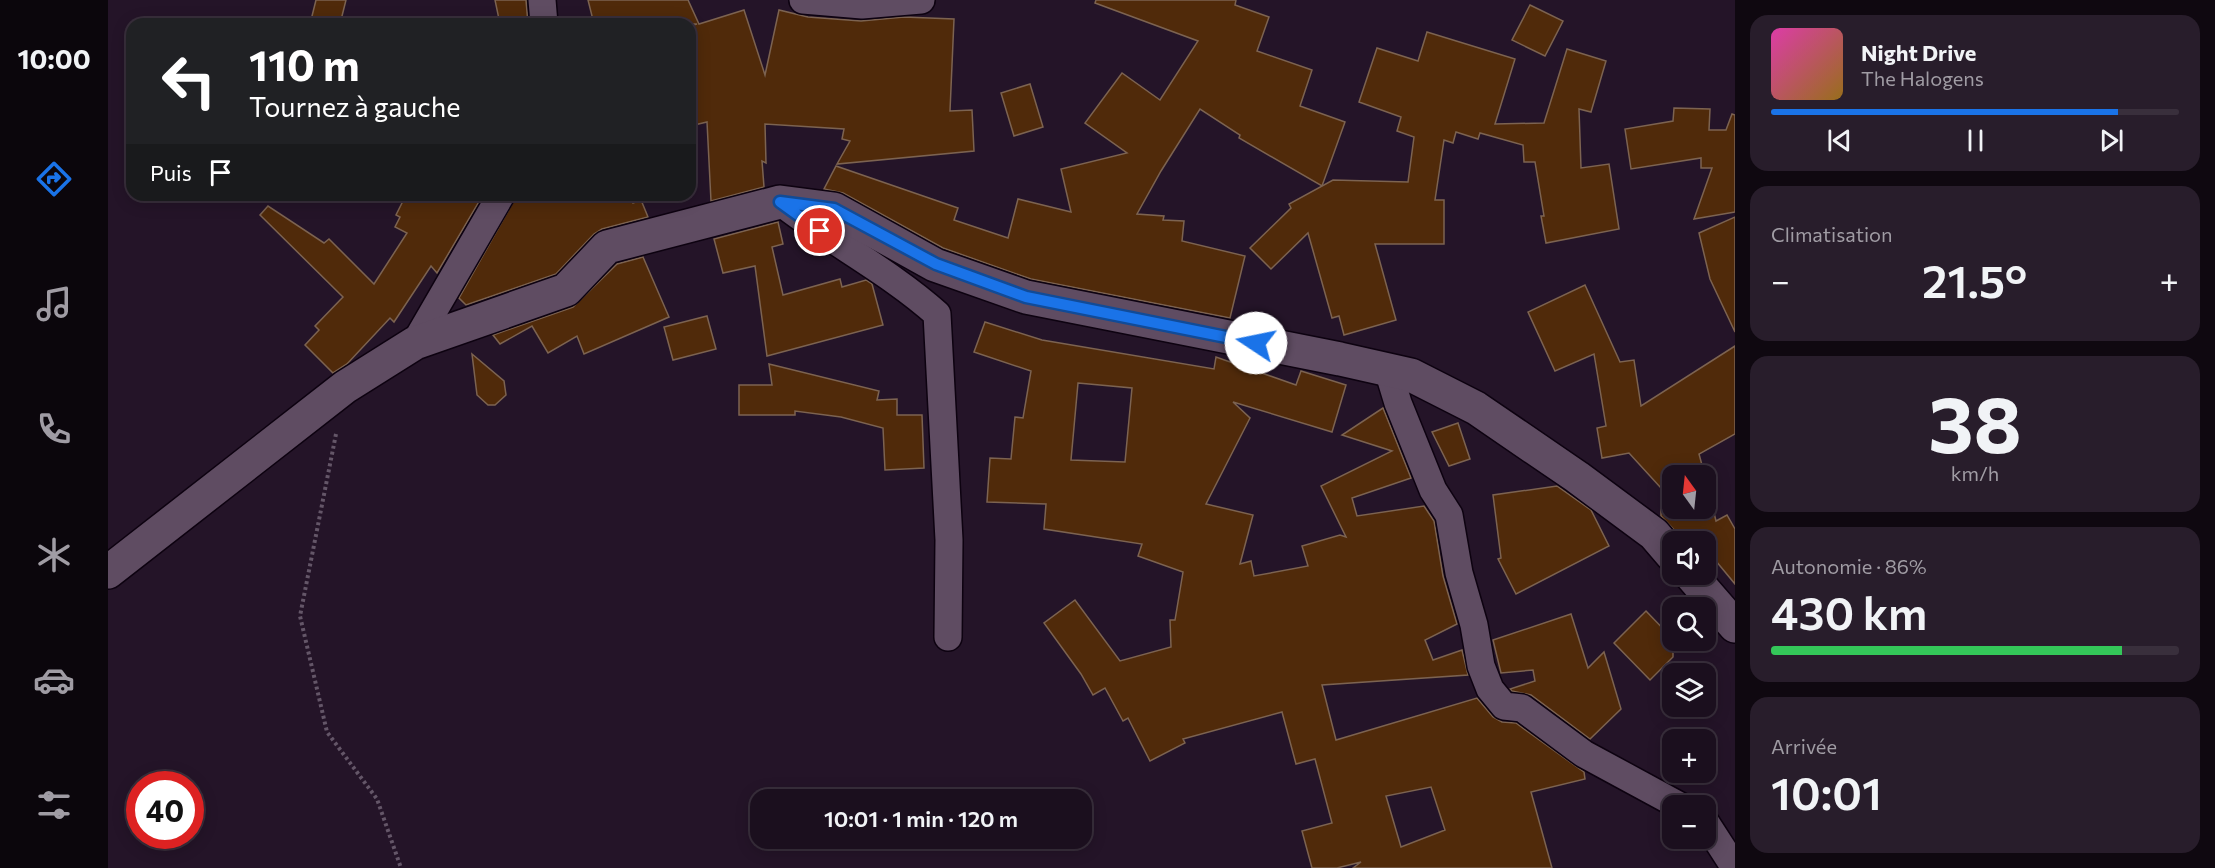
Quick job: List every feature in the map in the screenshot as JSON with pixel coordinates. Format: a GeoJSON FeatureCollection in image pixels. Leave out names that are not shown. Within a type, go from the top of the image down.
{"type":"FeatureCollection","features":[{"type":"Feature","properties":{"kind":"street"},"geometry":{"type":"LineString","coordinates":[[542,0],[544,18]]}},
{"type":"Feature","properties":{"kind":"street"},"geometry":{"type":"LineString","coordinates":[[804,0],[862,5],[921,0]]}},
{"type":"Feature","properties":{"kind":"street"},"geometry":{"type":"LineString","coordinates":[[415,343],[498,201]]}},
{"type":"Feature","properties":{"kind":"street"},"geometry":{"type":"LineString","coordinates":[[780,202],[802,219],[908,288],[937,314],[949,540],[948,637]]}},
{"type":"Feature","properties":{"kind":"street"},"geometry":{"type":"LineString","coordinates":[[108,572],[345,387],[415,343],[566,290],[607,247],[780,202],[834,209],[936,264],[1026,297],[1411,375],[1476,408],[1654,534],[1662,543]]}},
{"type":"Feature","properties":{"kind":"street"},"geometry":{"type":"LineString","coordinates":[[1388,370],[1398,403],[1433,490],[1449,515],[1459,573],[1474,624],[1480,666],[1490,688],[1504,706],[1522,708],[1584,754],[1662,796]]}},
{"type":"Feature","properties":{"kind":"street"},"geometry":{"type":"LineString","coordinates":[[1700,585],[1735,626]]}},
{"type":"Feature","properties":{"kind":"street"},"geometry":{"type":"LineString","coordinates":[[1716,839],[1735,868]]}},
{"type":"Feature","properties":{"kind":"path"},"geometry":{"type":"LineString","coordinates":[[345,387],[300,616],[327,732],[377,799],[401,868]]}},
{"type":"Feature","properties":{"kind":"building"},"geometry":{"type":"Polygon","coordinates":[[[316,0],[346,0],[342,18],[312,18],[316,0]]]}},
{"type":"Feature","properties":{"kind":"building"},"geometry":{"type":"Polygon","coordinates":[[[495,0],[526,0],[528,18],[499,18],[495,0]]]}},
{"type":"Feature","properties":{"kind":"building"},"geometry":{"type":"Polygon","coordinates":[[[588,0],[688,0],[699,24],[744,10],[765,75],[779,10],[808,17],[861,21],[904,17],[954,19],[950,111],[972,110],[974,151],[837,164],[850,141],[842,139],[844,129],[765,124],[766,163],[762,161],[764,187],[711,201],[707,122],[696,125],[696,18],[592,18],[588,0]]]}},
{"type":"Feature","properties":{"kind":"building"},"geometry":{"type":"Polygon","coordinates":[[[1096,0],[1236,0],[1235,5],[1269,17],[1257,51],[1312,70],[1300,106],[1345,122],[1322,186],[1239,138],[1240,135],[1200,109],[1161,171],[1137,214],[1164,216],[1163,220],[1184,221],[1182,241],[1245,256],[1230,318],[1031,279],[943,248],[843,193],[824,189],[836,166],[958,208],[954,220],[1008,238],[1018,199],[1071,212],[1061,169],[1127,153],[1085,123],[1122,73],[1160,100],[1198,41],[1095,3],[1096,0]]]}},
{"type":"Feature","properties":{"kind":"building"},"geometry":{"type":"Polygon","coordinates":[[[1530,5],[1563,21],[1545,56],[1512,40],[1530,5]]]}},
{"type":"Feature","properties":{"kind":"building"},"geometry":{"type":"Polygon","coordinates":[[[1427,32],[1515,59],[1495,124],[1544,123],[1567,49],[1606,61],[1591,112],[1579,109],[1581,168],[1609,164],[1619,229],[1546,243],[1535,162],[1524,162],[1523,145],[1480,133],[1478,139],[1456,132],[1453,143],[1444,140],[1435,200],[1444,200],[1444,244],[1375,244],[1396,320],[1344,335],[1339,316],[1332,318],[1308,233],[1271,269],[1250,248],[1291,208],[1289,204],[1333,180],[1408,182],[1414,137],[1397,131],[1401,117],[1359,102],[1377,48],[1418,61],[1427,32]]]}},
{"type":"Feature","properties":{"kind":"building"},"geometry":{"type":"Polygon","coordinates":[[[1030,84],[1043,127],[1014,136],[1001,93],[1030,84]]]}},
{"type":"Feature","properties":{"kind":"building"},"geometry":{"type":"Polygon","coordinates":[[[1674,108],[1710,109],[1709,130],[1726,130],[1732,114],[1735,115],[1735,212],[1694,219],[1712,168],[1701,168],[1701,158],[1631,169],[1625,129],[1673,121],[1674,108]]]}},
{"type":"Feature","properties":{"kind":"building"},"geometry":{"type":"Polygon","coordinates":[[[403,201],[479,201],[437,273],[431,266],[394,322],[390,318],[347,364],[333,373],[305,345],[319,330],[315,326],[343,297],[260,215],[268,206],[324,243],[329,239],[374,284],[407,233],[395,227],[400,217],[396,215],[403,201]]]}},
{"type":"Feature","properties":{"kind":"building"},"geometry":{"type":"Polygon","coordinates":[[[514,201],[632,201],[633,203],[641,201],[648,217],[602,229],[594,234],[556,274],[466,305],[459,298],[514,201]]]}},
{"type":"Feature","properties":{"kind":"building"},"geometry":{"type":"Polygon","coordinates":[[[1735,217],[1735,332],[1710,279],[1699,233],[1735,217]]]}},
{"type":"Feature","properties":{"kind":"building"},"geometry":{"type":"Polygon","coordinates":[[[778,222],[783,244],[772,247],[783,295],[840,279],[842,287],[866,280],[872,284],[883,325],[767,356],[755,266],[723,273],[714,239],[778,222]]]}},
{"type":"Feature","properties":{"kind":"building"},"geometry":{"type":"Polygon","coordinates":[[[643,257],[669,317],[584,354],[577,336],[548,353],[532,326],[500,344],[493,335],[573,307],[617,264],[643,257]]]}},
{"type":"Feature","properties":{"kind":"building"},"geometry":{"type":"Polygon","coordinates":[[[1585,285],[1620,362],[1634,360],[1641,406],[1735,346],[1735,434],[1699,454],[1702,465],[1662,465],[1662,517],[1661,488],[1629,453],[1602,458],[1597,428],[1606,426],[1594,354],[1555,371],[1528,312],[1585,285]]]}},
{"type":"Feature","properties":{"kind":"building"},"geometry":{"type":"Polygon","coordinates":[[[707,316],[716,349],[673,360],[664,327],[707,316]]]}},
{"type":"Feature","properties":{"kind":"building"},"geometry":{"type":"Polygon","coordinates":[[[985,322],[1042,340],[1214,369],[1216,357],[1296,385],[1301,371],[1346,385],[1332,432],[1233,402],[1250,418],[1206,504],[1253,515],[1240,564],[1251,561],[1254,576],[1308,566],[1302,546],[1340,535],[1346,537],[1321,486],[1392,451],[1342,435],[1383,408],[1411,478],[1352,498],[1357,516],[1424,506],[1434,521],[1443,576],[1457,624],[1425,640],[1433,660],[1462,650],[1468,675],[1322,685],[1336,740],[1477,698],[1493,717],[1502,722],[1516,723],[1584,772],[1585,779],[1531,792],[1552,868],[1353,868],[1361,862],[1337,868],[1312,868],[1302,831],[1332,823],[1315,759],[1296,764],[1282,712],[1183,739],[1185,743],[1150,761],[1128,718],[1123,721],[1105,688],[1093,695],[1081,674],[1044,623],[1075,600],[1120,661],[1171,647],[1170,620],[1175,620],[1183,572],[1138,556],[1142,544],[1044,529],[1046,504],[987,502],[990,458],[1011,459],[1015,417],[1023,418],[1031,371],[974,352],[985,322]],[[1078,383],[1071,460],[1125,462],[1132,388],[1078,383]],[[1431,787],[1386,796],[1401,847],[1445,830],[1431,787]]]}},
{"type":"Feature","properties":{"kind":"building"},"geometry":{"type":"Polygon","coordinates":[[[472,354],[504,381],[506,395],[495,405],[488,405],[477,395],[472,354]]]}},
{"type":"Feature","properties":{"kind":"building"},"geometry":{"type":"Polygon","coordinates":[[[769,364],[879,391],[877,400],[897,399],[897,415],[922,415],[924,468],[885,470],[883,428],[841,417],[795,411],[795,415],[739,415],[739,385],[772,385],[769,364]]]}},
{"type":"Feature","properties":{"kind":"building"},"geometry":{"type":"Polygon","coordinates":[[[1458,423],[1470,459],[1449,466],[1432,432],[1458,423]]]}},
{"type":"Feature","properties":{"kind":"building"},"geometry":{"type":"Polygon","coordinates":[[[1557,486],[1591,510],[1609,546],[1516,594],[1498,559],[1501,558],[1493,495],[1557,486]]]}},
{"type":"Feature","properties":{"kind":"building"},"geometry":{"type":"Polygon","coordinates":[[[1727,515],[1735,529],[1735,584],[1716,561],[1716,531],[1675,531],[1664,519],[1716,519],[1716,521],[1727,515]]]}},
{"type":"Feature","properties":{"kind":"building"},"geometry":{"type":"Polygon","coordinates":[[[1646,611],[1662,628],[1662,651],[1673,651],[1673,657],[1667,663],[1662,663],[1662,668],[1650,680],[1614,643],[1646,611]]]}},
{"type":"Feature","properties":{"kind":"building"},"geometry":{"type":"Polygon","coordinates":[[[1571,614],[1588,668],[1604,652],[1621,709],[1590,739],[1531,695],[1510,689],[1535,681],[1533,670],[1501,673],[1493,640],[1571,614]]]}},
{"type":"Feature","properties":{"kind":"route"},"geometry":{"type":"LineString","coordinates":[[820,231],[780,202],[834,209],[936,264],[1026,297],[1256,343]]}}]}
